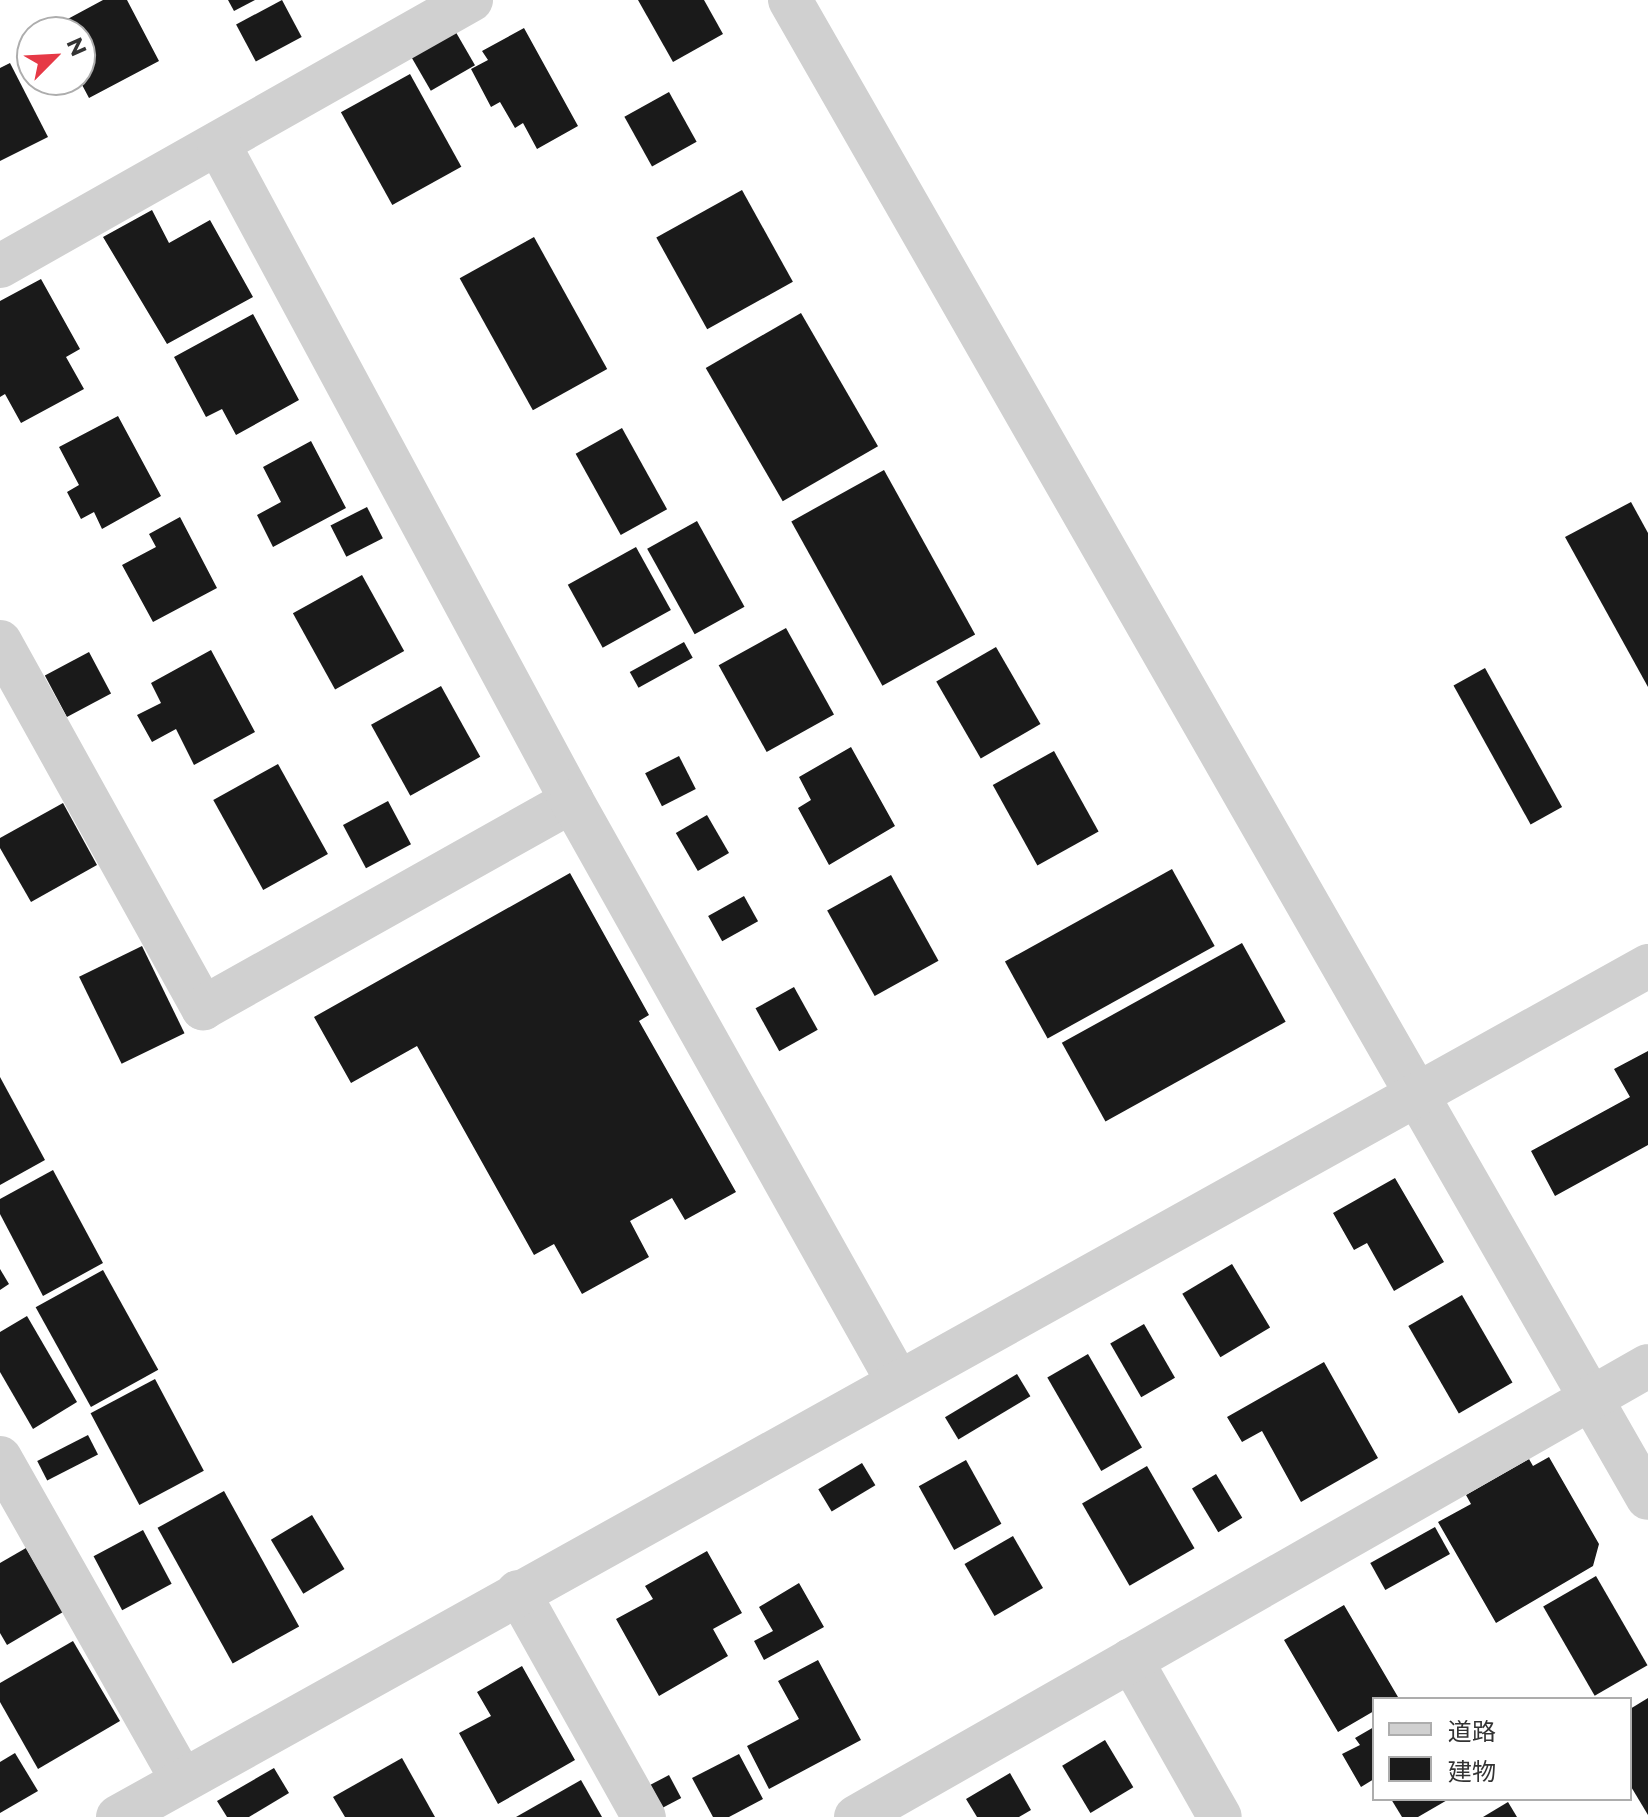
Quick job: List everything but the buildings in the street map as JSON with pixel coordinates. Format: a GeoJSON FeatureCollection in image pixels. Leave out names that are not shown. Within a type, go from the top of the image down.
{"type":"FeatureCollection","features":[{"type":"Feature","properties":{"kind":"street"},"geometry":{"type":"LineString","coordinates":[[0,266],[471,0]]}},
{"type":"Feature","properties":{"kind":"street"},"geometry":{"type":"LineString","coordinates":[[790,0],[1648,1498]]}},
{"type":"Feature","properties":{"kind":"street"},"geometry":{"type":"LineString","coordinates":[[219,145],[572,801],[898,1382]]}},
{"type":"Feature","properties":{"kind":"street"},"geometry":{"type":"LineString","coordinates":[[0,642],[203,1008],[572,801]]}},
{"type":"Feature","properties":{"kind":"street"},"geometry":{"type":"LineString","coordinates":[[118,1817],[518,1592],[1419,1098],[1648,966]]}},
{"type":"Feature","properties":{"kind":"street"},"geometry":{"type":"LineString","coordinates":[[856,1817],[1648,1366]]}},
{"type":"Feature","properties":{"kind":"street"},"geometry":{"type":"LineString","coordinates":[[0,1458],[182,1780]]}},
{"type":"Feature","properties":{"kind":"street"},"geometry":{"type":"LineString","coordinates":[[518,1592],[644,1817]]}},
{"type":"Feature","properties":{"kind":"street"},"geometry":{"type":"LineString","coordinates":[[1131,1660],[1220,1817]]}}]}
